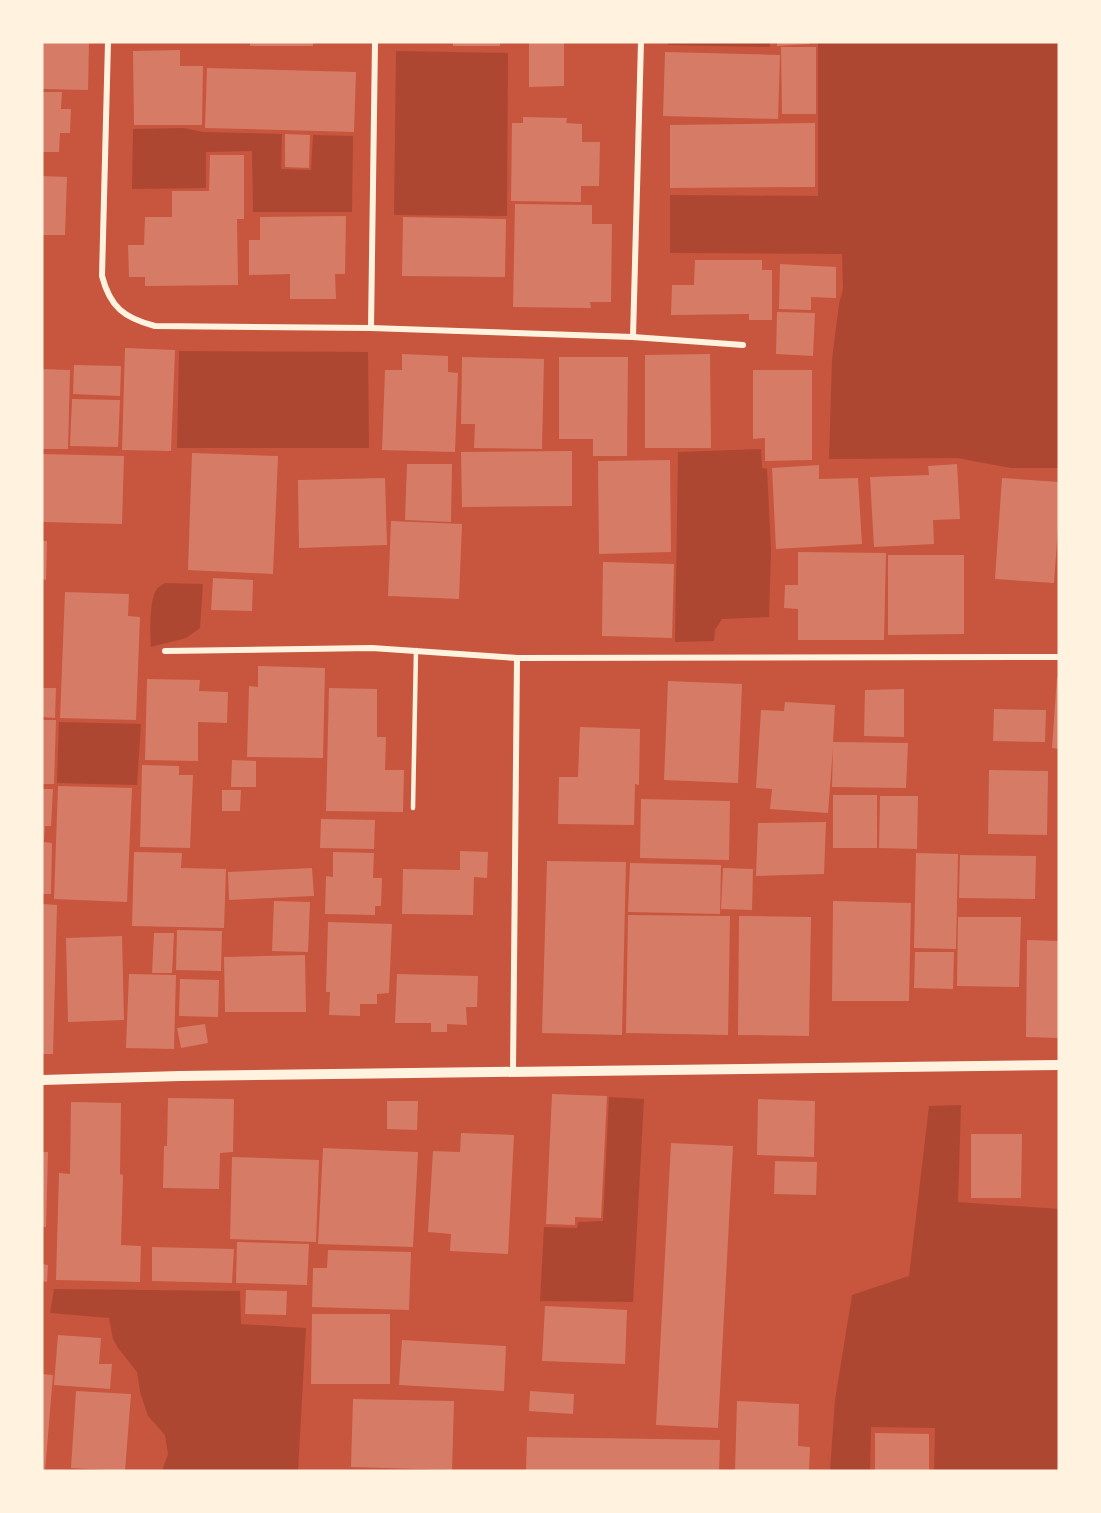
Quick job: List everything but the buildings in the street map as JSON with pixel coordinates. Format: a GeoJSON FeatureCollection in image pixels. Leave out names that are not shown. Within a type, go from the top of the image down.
{"type":"FeatureCollection","features":[{"type":"Feature","properties":{"kind":"street"},"geometry":{"type":"LineString","coordinates":[[108,42],[102,276],[106,293],[119,311],[136,321],[155,326],[371,328],[633,337],[743,345]]}},
{"type":"Feature","properties":{"kind":"street"},"geometry":{"type":"LineString","coordinates":[[371,328],[375,42]]}},
{"type":"Feature","properties":{"kind":"street"},"geometry":{"type":"LineString","coordinates":[[633,337],[641,42]]}},
{"type":"Feature","properties":{"kind":"street"},"geometry":{"type":"LineString","coordinates":[[165,651],[348,648],[416,650],[517,658],[1059,657]]}},
{"type":"Feature","properties":{"kind":"street"},"geometry":{"type":"LineString","coordinates":[[513,1071],[517,658]]}},
{"type":"Feature","properties":{"kind":"street"},"geometry":{"type":"LineString","coordinates":[[42,1080],[513,1071],[1059,1065]]}},
{"type":"Feature","properties":{"kind":"lane"},"geometry":{"type":"LineString","coordinates":[[413,808],[416,650]]}},
{"type":"Feature","properties":{"kind":"shaded area"},"geometry":{"type":"Polygon","coordinates":[[[668,42],[770,42],[770,47],[668,45],[668,42]]]}},
{"type":"Feature","properties":{"kind":"shaded area"},"geometry":{"type":"Polygon","coordinates":[[[818,42],[1059,42],[1059,468],[1011,468],[957,458],[829,459],[832,359],[843,289],[842,254],[670,253],[670,195],[818,196],[818,42]]]}},
{"type":"Feature","properties":{"kind":"shaded area"},"geometry":{"type":"Polygon","coordinates":[[[396,51],[508,53],[507,216],[394,215],[396,51]]]}},
{"type":"Feature","properties":{"kind":"shaded area"},"geometry":{"type":"Polygon","coordinates":[[[184,128],[203,132],[282,134],[281,169],[311,170],[313,135],[353,136],[352,212],[253,212],[252,151],[206,152],[206,188],[132,189],[133,129],[184,128]]]}},
{"type":"Feature","properties":{"kind":"shaded area"},"geometry":{"type":"Polygon","coordinates":[[[179,351],[368,352],[369,448],[177,448],[179,351]]]}},
{"type":"Feature","properties":{"kind":"shaded area"},"geometry":{"type":"Polygon","coordinates":[[[761,449],[762,468],[767,469],[771,549],[769,617],[722,619],[715,630],[714,641],[675,642],[678,452],[761,449]]]}},
{"type":"Feature","properties":{"kind":"shaded area"},"geometry":{"type":"Polygon","coordinates":[[[165,583],[203,584],[200,628],[186,638],[151,647],[154,594],[165,583]]]}},
{"type":"Feature","properties":{"kind":"shaded area"},"geometry":{"type":"Polygon","coordinates":[[[59,722],[141,724],[137,785],[57,783],[59,722]]]}},
{"type":"Feature","properties":{"kind":"shaded area"},"geometry":{"type":"Polygon","coordinates":[[[609,1097],[644,1099],[633,1302],[540,1301],[544,1227],[577,1228],[578,1222],[603,1221],[609,1097]]]}},
{"type":"Feature","properties":{"kind":"shaded area"},"geometry":{"type":"Polygon","coordinates":[[[961,1105],[958,1202],[1059,1209],[1059,1471],[934,1471],[935,1428],[871,1427],[870,1471],[830,1471],[835,1400],[852,1295],[909,1276],[929,1106],[961,1105]]]}},
{"type":"Feature","properties":{"kind":"shaded area"},"geometry":{"type":"Polygon","coordinates":[[[54,1289],[240,1291],[241,1324],[306,1328],[298,1471],[162,1471],[168,1454],[165,1435],[148,1416],[140,1392],[137,1372],[113,1339],[109,1318],[50,1313],[54,1289]]]}}]}
